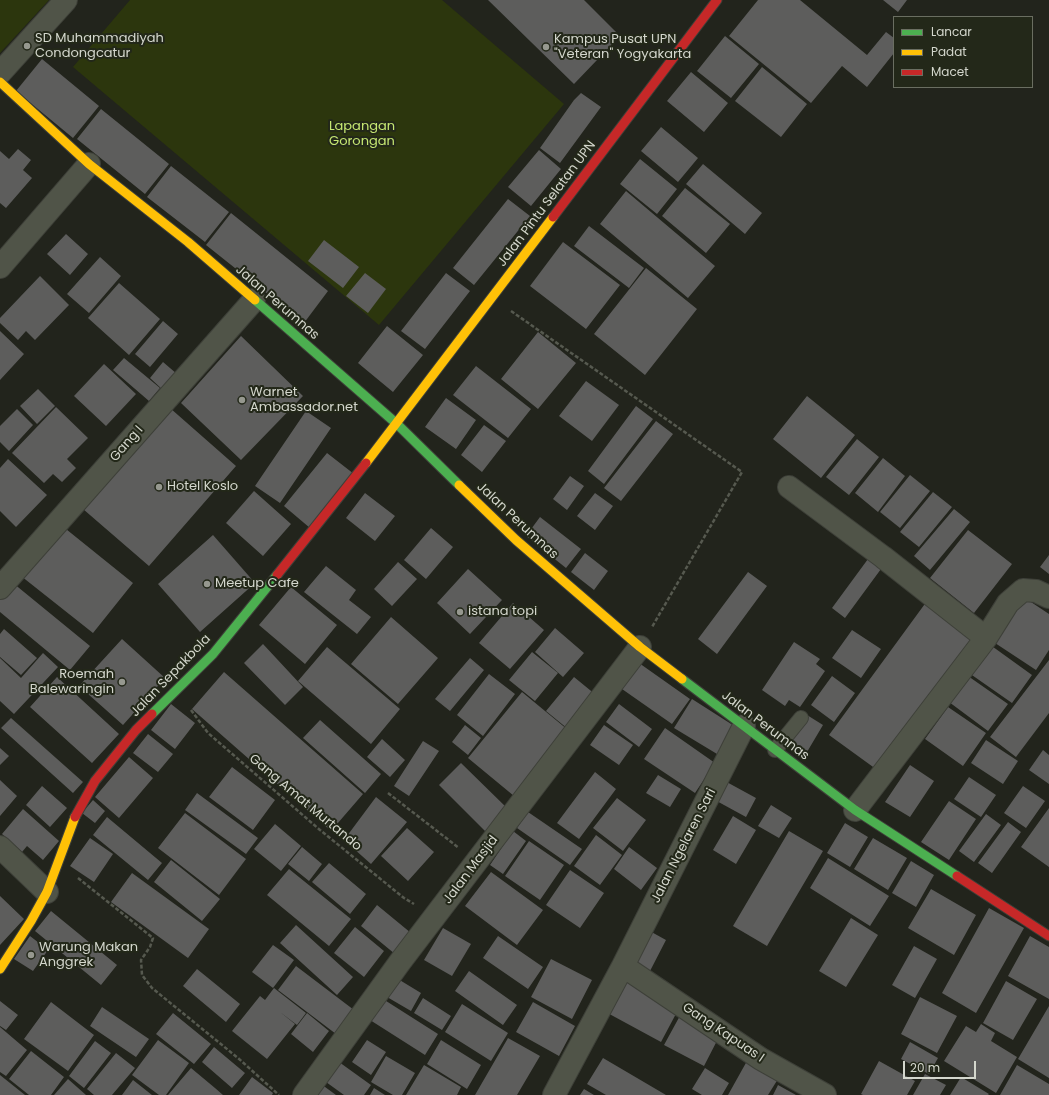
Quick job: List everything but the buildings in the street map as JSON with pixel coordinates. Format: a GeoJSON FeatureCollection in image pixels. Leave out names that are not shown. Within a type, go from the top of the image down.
{"type":"FeatureCollection","features":[{"type":"Feature","properties":{"kind":"main road","name":"Jalan Pintu Selatan UPN"},"geometry":{"type":"LineString","coordinates":[[397,424],[717,0]]}},
{"type":"Feature","properties":{"kind":"main road","name":"Jalan Perumnas"},"geometry":{"type":"LineString","coordinates":[[0,82],[90,164],[188,242],[397,424],[516,540],[640,646],[855,810],[1049,936]]}},
{"type":"Feature","properties":{"kind":"main road","name":"Jalan Sepakbola"},"geometry":{"type":"LineString","coordinates":[[0,969],[31,921],[47,892],[75,817],[95,781],[136,730],[213,654],[397,424]]}},
{"type":"Feature","properties":{"kind":"street"},"geometry":{"type":"LineString","coordinates":[[0,74],[66,0]]}},
{"type":"Feature","properties":{"kind":"street"},"geometry":{"type":"LineString","coordinates":[[0,267],[90,164]]}},
{"type":"Feature","properties":{"kind":"street","name":"Gang I"},"geometry":{"type":"LineString","coordinates":[[0,588],[254,300]]}},
{"type":"Feature","properties":{"kind":"street"},"geometry":{"type":"LineString","coordinates":[[789,487],[986,638]]}},
{"type":"Feature","properties":{"kind":"street"},"geometry":{"type":"LineString","coordinates":[[855,810],[986,638],[1008,603],[1023,590],[1036,591],[1049,597]]}},
{"type":"Feature","properties":{"kind":"street","name":"Jalan Masjid"},"geometry":{"type":"LineString","coordinates":[[304,1095],[435,917],[640,646]]}},
{"type":"Feature","properties":{"kind":"street","name":"Jalan Ngelaren Sari"},"geometry":{"type":"LineString","coordinates":[[554,1095],[623,966],[744,726]]}},
{"type":"Feature","properties":{"kind":"street"},"geometry":{"type":"LineString","coordinates":[[0,847],[47,892]]}},
{"type":"Feature","properties":{"kind":"street","name":"Gang Kapuas I"},"geometry":{"type":"LineString","coordinates":[[623,966],[761,1059],[825,1095]]}},
{"type":"Feature","properties":{"kind":"lane"},"geometry":{"type":"LineString","coordinates":[[775,750],[801,718]]}},
{"type":"Feature","properties":{"kind":"path"},"geometry":{"type":"LineString","coordinates":[[492,298],[742,472],[640,646]]}},
{"type":"Feature","properties":{"kind":"path","name":"Gang Amat Murtando"},"geometry":{"type":"LineString","coordinates":[[176,690],[200,723],[220,743],[320,830],[404,898],[435,917]]}},
{"type":"Feature","properties":{"kind":"path"},"geometry":{"type":"LineString","coordinates":[[388,793],[477,862]]}},
{"type":"Feature","properties":{"kind":"path"},"geometry":{"type":"LineString","coordinates":[[59,863],[153,938],[150,947],[141,960],[142,975],[152,988],[238,1058],[280,1095]]}},
{"type":"Feature","properties":{"kind":"green space"},"geometry":{"type":"Polygon","coordinates":[[[0,0],[49,0],[0,53],[0,0]]]}},
{"type":"Feature","properties":{"kind":"green space","name":"Lapangan Gorongan"},"geometry":{"type":"Polygon","coordinates":[[[130,0],[442,0],[564,104],[379,325],[73,67],[130,0]]]}},
{"type":"Feature","properties":{"kind":"traffic: fast"},"geometry":{"type":"LineString","coordinates":[[255,300],[397,424],[459,485]]}},
{"type":"Feature","properties":{"kind":"traffic: fast"},"geometry":{"type":"LineString","coordinates":[[152,714],[213,654],[277,575]]}},
{"type":"Feature","properties":{"kind":"traffic: fast"},"geometry":{"type":"LineString","coordinates":[[682,679],[855,810],[957,876]]}},
{"type":"Feature","properties":{"kind":"traffic: slow"},"geometry":{"type":"LineString","coordinates":[[0,82],[89,164],[188,242],[255,300]]}},
{"type":"Feature","properties":{"kind":"traffic: slow"},"geometry":{"type":"LineString","coordinates":[[366,463],[553,217]]}},
{"type":"Feature","properties":{"kind":"traffic: slow"},"geometry":{"type":"LineString","coordinates":[[459,485],[516,540],[640,647],[682,679]]}},
{"type":"Feature","properties":{"kind":"traffic: slow"},"geometry":{"type":"LineString","coordinates":[[0,969],[31,921],[47,892],[75,817]]}},
{"type":"Feature","properties":{"kind":"traffic: jam"},"geometry":{"type":"LineString","coordinates":[[553,217],[717,0]]}},
{"type":"Feature","properties":{"kind":"traffic: jam"},"geometry":{"type":"LineString","coordinates":[[277,575],[366,463]]}},
{"type":"Feature","properties":{"kind":"traffic: jam"},"geometry":{"type":"LineString","coordinates":[[75,817],[95,781],[136,730],[152,714]]}},
{"type":"Feature","properties":{"kind":"traffic: jam"},"geometry":{"type":"LineString","coordinates":[[957,876],[1049,936]]}},
{"type":"Feature","properties":{"kind":"place","name":"SD Muhammadiyah Condongcatur"},"geometry":{"type":"Point","coordinates":[27,46]}},
{"type":"Feature","properties":{"kind":"place","name":"Kampus Pusat UPN \"Veteran\" Yogyakarta"},"geometry":{"type":"Point","coordinates":[546,47]}},
{"type":"Feature","properties":{"kind":"place","name":"Warnet Ambassador.net"},"geometry":{"type":"Point","coordinates":[242,400]}},
{"type":"Feature","properties":{"kind":"place","name":"Hotel Koslo"},"geometry":{"type":"Point","coordinates":[159,487]}},
{"type":"Feature","properties":{"kind":"place","name":"Meetup Cafe"},"geometry":{"type":"Point","coordinates":[207,584]}},
{"type":"Feature","properties":{"kind":"place","name":"istana topi"},"geometry":{"type":"Point","coordinates":[460,612]}},
{"type":"Feature","properties":{"kind":"place","name":"Roemah Balewaringin"},"geometry":{"type":"Point","coordinates":[122,682]}},
{"type":"Feature","properties":{"kind":"place","name":"Warung Makan Anggrek"},"geometry":{"type":"Point","coordinates":[31,955]}}]}
